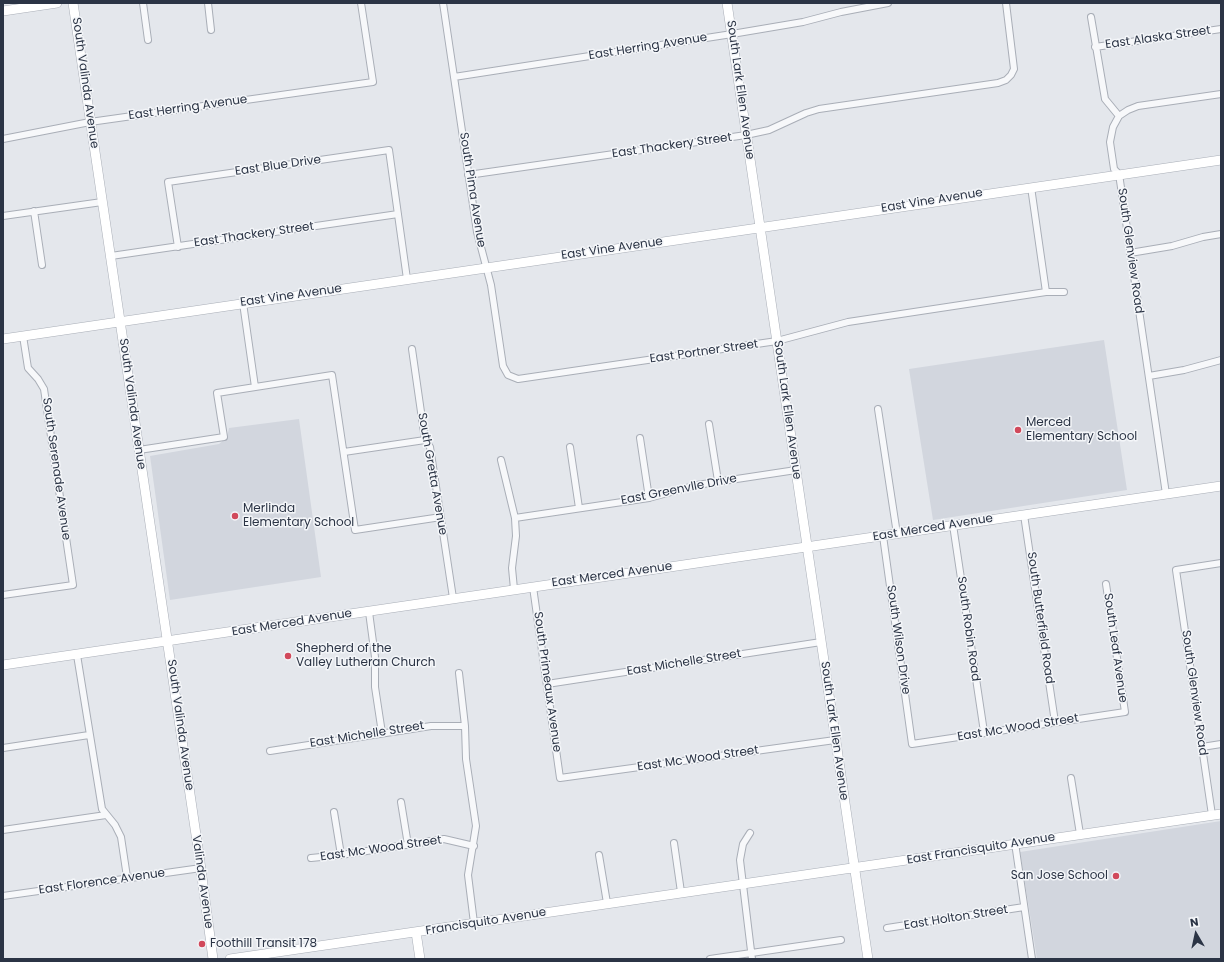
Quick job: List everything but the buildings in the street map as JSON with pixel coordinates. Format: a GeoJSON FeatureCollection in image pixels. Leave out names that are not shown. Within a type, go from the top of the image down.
{"type":"FeatureCollection","features":[{"type":"Feature","properties":{"kind":"street"},"geometry":{"type":"LineString","coordinates":[[3,11],[57,3]]}},
{"type":"Feature","properties":{"kind":"street","name":"South Valinda Avenue"},"geometry":{"type":"LineString","coordinates":[[73,3],[192,805]]}},
{"type":"Feature","properties":{"kind":"street"},"geometry":{"type":"LineString","coordinates":[[143,3],[148,40]]}},
{"type":"Feature","properties":{"kind":"street"},"geometry":{"type":"LineString","coordinates":[[208,3],[212,30]]}},
{"type":"Feature","properties":{"kind":"street","name":"East Herring Avenue"},"geometry":{"type":"LineString","coordinates":[[3,139],[90,122],[373,82],[361,3]]}},
{"type":"Feature","properties":{"kind":"street","name":"South Pima Avenue"},"geometry":{"type":"LineString","coordinates":[[443,3],[477,232],[491,285],[503,366],[508,375]]}},
{"type":"Feature","properties":{"kind":"street","name":"South Lark Ellen Avenue"},"geometry":{"type":"LineString","coordinates":[[727,3],[868,959]]}},
{"type":"Feature","properties":{"kind":"street","name":"East Herring Avenue"},"geometry":{"type":"LineString","coordinates":[[454,77],[804,22],[848,10],[888,3]]}},
{"type":"Feature","properties":{"kind":"street","name":"East Thackery Street"},"geometry":{"type":"LineString","coordinates":[[468,175],[746,135],[770,130],[806,112],[819,109],[998,83],[1006,80],[1011,75],[1014,62],[1006,3]]}},
{"type":"Feature","properties":{"kind":"street"},"geometry":{"type":"LineString","coordinates":[[1091,17],[1105,99],[1119,116],[1138,106],[1221,94]]}},
{"type":"Feature","properties":{"kind":"street","name":"East Alaska Street"},"geometry":{"type":"LineString","coordinates":[[1095,47],[1221,29]]}},
{"type":"Feature","properties":{"kind":"street","name":"South Glenview Road"},"geometry":{"type":"LineString","coordinates":[[1119,116],[1113,127],[1110,142],[1114,169],[1118,174],[1166,494]]}},
{"type":"Feature","properties":{"kind":"street","name":"East Blue Drive"},"geometry":{"type":"LineString","coordinates":[[178,247],[168,182],[389,150],[398,214]]}},
{"type":"Feature","properties":{"kind":"street","name":"East Vine Avenue"},"geometry":{"type":"LineString","coordinates":[[3,339],[1221,160]]}},
{"type":"Feature","properties":{"kind":"street"},"geometry":{"type":"LineString","coordinates":[[1031,187],[1046,292]]}},
{"type":"Feature","properties":{"kind":"street"},"geometry":{"type":"LineString","coordinates":[[3,216],[102,202]]}},
{"type":"Feature","properties":{"kind":"street"},"geometry":{"type":"LineString","coordinates":[[34,211],[42,265]]}},
{"type":"Feature","properties":{"kind":"street"},"geometry":{"type":"LineString","coordinates":[[398,214],[407,279]]}},
{"type":"Feature","properties":{"kind":"street","name":"East Thackery Street"},"geometry":{"type":"LineString","coordinates":[[111,256],[398,214]]}},
{"type":"Feature","properties":{"kind":"street"},"geometry":{"type":"LineString","coordinates":[[1130,253],[1172,246],[1202,237],[1221,234]]}},
{"type":"Feature","properties":{"kind":"street","name":"East Portner Street"},"geometry":{"type":"LineString","coordinates":[[508,375],[518,379],[777,341],[848,322],[1046,292],[1064,292]]}},
{"type":"Feature","properties":{"kind":"street"},"geometry":{"type":"LineString","coordinates":[[243,303],[255,387]]}},
{"type":"Feature","properties":{"kind":"street","name":"South Serenade Avenue"},"geometry":{"type":"LineString","coordinates":[[3,595],[73,585],[44,389],[28,368],[23,336]]}},
{"type":"Feature","properties":{"kind":"street","name":"South Gretta Avenue"},"geometry":{"type":"LineString","coordinates":[[412,349],[425,440],[430,447],[453,598]]}},
{"type":"Feature","properties":{"kind":"street"},"geometry":{"type":"LineString","coordinates":[[1149,376],[1184,370],[1221,360]]}},
{"type":"Feature","properties":{"kind":"street"},"geometry":{"type":"LineString","coordinates":[[139,450],[224,437],[217,393],[332,375],[355,530],[441,517]]}},
{"type":"Feature","properties":{"kind":"street"},"geometry":{"type":"LineString","coordinates":[[878,409],[897,534]]}},
{"type":"Feature","properties":{"kind":"street"},"geometry":{"type":"LineString","coordinates":[[709,424],[718,481]]}},
{"type":"Feature","properties":{"kind":"street"},"geometry":{"type":"LineString","coordinates":[[640,438],[649,498]]}},
{"type":"Feature","properties":{"kind":"street"},"geometry":{"type":"LineString","coordinates":[[344,452],[425,440]]}},
{"type":"Feature","properties":{"kind":"street"},"geometry":{"type":"LineString","coordinates":[[570,447],[579,508]]}},
{"type":"Feature","properties":{"kind":"street"},"geometry":{"type":"LineString","coordinates":[[501,460],[515,518],[516,536],[512,568],[514,589]]}},
{"type":"Feature","properties":{"kind":"street","name":"East Greenvlle Drive"},"geometry":{"type":"LineString","coordinates":[[515,518],[649,498],[718,481],[796,470]]}},
{"type":"Feature","properties":{"kind":"street","name":"East Merced Avenue"},"geometry":{"type":"LineString","coordinates":[[3,664],[167,642],[453,598],[1221,486]]}},
{"type":"Feature","properties":{"kind":"street","name":"South Butterfield Road"},"geometry":{"type":"LineString","coordinates":[[1024,515],[1055,722]]}},
{"type":"Feature","properties":{"kind":"street","name":"South Robin Road"},"geometry":{"type":"LineString","coordinates":[[953,525],[984,732]]}},
{"type":"Feature","properties":{"kind":"street","name":"South Wilson Drive"},"geometry":{"type":"LineString","coordinates":[[883,536],[912,744]]}},
{"type":"Feature","properties":{"kind":"street","name":"South Glenview Road"},"geometry":{"type":"LineString","coordinates":[[1217,815],[1202,747],[1176,570],[1221,563]]}},
{"type":"Feature","properties":{"kind":"street","name":"South Leaf Avenue"},"geometry":{"type":"LineString","coordinates":[[1106,584],[1125,712]]}},
{"type":"Feature","properties":{"kind":"street","name":"South Primeaux Avenue"},"geometry":{"type":"LineString","coordinates":[[533,587],[560,778]]}},
{"type":"Feature","properties":{"kind":"street"},"geometry":{"type":"LineString","coordinates":[[369,612],[375,657],[374,687],[382,733]]}},
{"type":"Feature","properties":{"kind":"street","name":"East Michelle Street"},"geometry":{"type":"LineString","coordinates":[[547,684],[822,642]]}},
{"type":"Feature","properties":{"kind":"street"},"geometry":{"type":"LineString","coordinates":[[78,655],[89,735],[102,809],[115,825],[121,837],[127,877]]}},
{"type":"Feature","properties":{"kind":"street"},"geometry":{"type":"LineString","coordinates":[[459,673],[465,726],[466,759],[476,826],[474,846],[468,875],[474,923]]}},
{"type":"Feature","properties":{"kind":"street","name":"East Mc Wood Street"},"geometry":{"type":"LineString","coordinates":[[912,744],[1125,712]]}},
{"type":"Feature","properties":{"kind":"street","name":"East Michelle Street"},"geometry":{"type":"LineString","coordinates":[[270,751],[431,726],[465,726]]}},
{"type":"Feature","properties":{"kind":"street"},"geometry":{"type":"LineString","coordinates":[[3,748],[89,735]]}},
{"type":"Feature","properties":{"kind":"street","name":"East Mc Wood Street"},"geometry":{"type":"LineString","coordinates":[[560,778],[835,740]]}},
{"type":"Feature","properties":{"kind":"street"},"geometry":{"type":"LineString","coordinates":[[1202,747],[1221,744]]}},
{"type":"Feature","properties":{"kind":"street"},"geometry":{"type":"LineString","coordinates":[[1071,778],[1080,834]]}},
{"type":"Feature","properties":{"kind":"street"},"geometry":{"type":"LineString","coordinates":[[401,802],[408,845]]}},
{"type":"Feature","properties":{"kind":"street","name":"Valinda Avenue"},"geometry":{"type":"LineString","coordinates":[[192,805],[213,959]]}},
{"type":"Feature","properties":{"kind":"street"},"geometry":{"type":"LineString","coordinates":[[334,812],[341,855]]}},
{"type":"Feature","properties":{"kind":"street"},"geometry":{"type":"LineString","coordinates":[[3,830],[106,815]]}},
{"type":"Feature","properties":{"kind":"street","name":"East Francisquito Avenue"},"geometry":{"type":"LineString","coordinates":[[742,883],[1217,815]]}},
{"type":"Feature","properties":{"kind":"street"},"geometry":{"type":"LineString","coordinates":[[750,833],[743,844],[740,860],[752,956]]}},
{"type":"Feature","properties":{"kind":"street","name":"East Mc Wood Street"},"geometry":{"type":"LineString","coordinates":[[311,858],[341,855],[444,839],[474,846]]}},
{"type":"Feature","properties":{"kind":"street"},"geometry":{"type":"LineString","coordinates":[[674,843],[681,892]]}},
{"type":"Feature","properties":{"kind":"street"},"geometry":{"type":"LineString","coordinates":[[1015,843],[1032,959]]}},
{"type":"Feature","properties":{"kind":"street"},"geometry":{"type":"LineString","coordinates":[[599,855],[607,903]]}},
{"type":"Feature","properties":{"kind":"street","name":"East Florence Avenue"},"geometry":{"type":"LineString","coordinates":[[3,896],[127,877],[201,868]]}},
{"type":"Feature","properties":{"kind":"street","name":"Francisquito Avenue"},"geometry":{"type":"LineString","coordinates":[[230,959],[742,883]]}},
{"type":"Feature","properties":{"kind":"street","name":"East Holton Street"},"geometry":{"type":"LineString","coordinates":[[887,928],[1024,907]]}},
{"type":"Feature","properties":{"kind":"street"},"geometry":{"type":"LineString","coordinates":[[416,932],[420,959]]}},
{"type":"Feature","properties":{"kind":"street"},"geometry":{"type":"LineString","coordinates":[[710,959],[752,956],[841,940]]}},
{"type":"Feature","properties":{"kind":"shaded area","name":"Merced Elementary School"},"geometry":{"type":"Polygon","coordinates":[[[1104,340],[1127,490],[933,520],[909,369],[1104,340]]]}},
{"type":"Feature","properties":{"kind":"shaded area","name":"Merlinda Elementary School"},"geometry":{"type":"Polygon","coordinates":[[[299,419],[321,577],[170,600],[150,456],[219,444],[227,437],[229,428],[299,419]]]}},
{"type":"Feature","properties":{"kind":"shaded area"},"geometry":{"type":"Polygon","coordinates":[[[1221,821],[1221,959],[1037,959],[1020,852],[1221,821]]]}},
{"type":"Feature","properties":{"kind":"place","name":"Merced Elementary School"},"geometry":{"type":"Point","coordinates":[1018,430]}},
{"type":"Feature","properties":{"kind":"place","name":"Merlinda Elementary School"},"geometry":{"type":"Point","coordinates":[235,516]}},
{"type":"Feature","properties":{"kind":"place","name":"Shepherd of the Valley Lutheran Church"},"geometry":{"type":"Point","coordinates":[288,656]}},
{"type":"Feature","properties":{"kind":"place","name":"San Jose School"},"geometry":{"type":"Point","coordinates":[1116,876]}},
{"type":"Feature","properties":{"kind":"place","name":"Foothill Transit 178"},"geometry":{"type":"Point","coordinates":[202,944]}}]}
